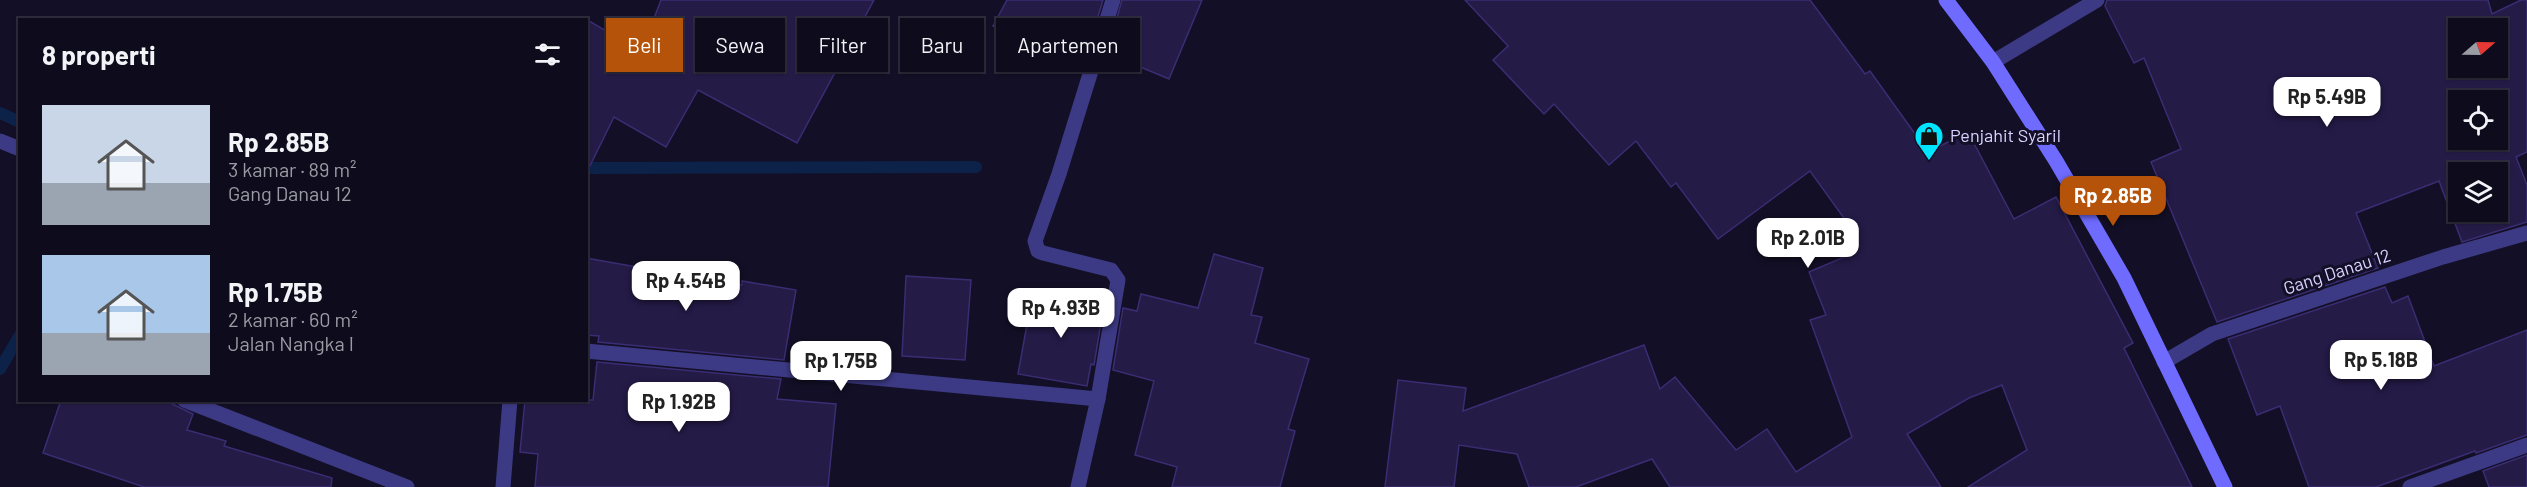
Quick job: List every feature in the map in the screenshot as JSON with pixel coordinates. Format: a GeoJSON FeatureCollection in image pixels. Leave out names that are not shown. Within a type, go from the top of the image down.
{"type":"FeatureCollection","features":[{"type":"Feature","properties":{"kind":"street"},"geometry":{"type":"LineString","coordinates":[[1078,487],[1098,399],[1118,280],[1111,270],[1038,251],[1035,241],[1059,174],[1113,0]]}},
{"type":"Feature","properties":{"kind":"street"},"geometry":{"type":"LineString","coordinates":[[1946,0],[1993,62],[2056,161],[2124,278],[2221,486]]}},
{"type":"Feature","properties":{"kind":"street"},"geometry":{"type":"LineString","coordinates":[[1993,62],[2097,0]]}},
{"type":"Feature","properties":{"kind":"street"},"geometry":{"type":"LineString","coordinates":[[0,141],[18,148]]}},
{"type":"Feature","properties":{"kind":"street","name":"Gang Danau 12"},"geometry":{"type":"LineString","coordinates":[[2164,362],[2212,334],[2443,257],[2527,233]]}},
{"type":"Feature","properties":{"kind":"street"},"geometry":{"type":"LineString","coordinates":[[588,351],[1098,399]]}},
{"type":"Feature","properties":{"kind":"street"},"geometry":{"type":"LineString","coordinates":[[189,402],[408,487]]}},
{"type":"Feature","properties":{"kind":"street"},"geometry":{"type":"LineString","coordinates":[[503,487],[510,402]]}},
{"type":"Feature","properties":{"kind":"street"},"geometry":{"type":"LineString","coordinates":[[2410,487],[2527,444]]}},
{"type":"Feature","properties":{"kind":"building"},"geometry":{"type":"Polygon","coordinates":[[[661,0],[874,0],[864,18],[797,18],[797,72],[835,72],[797,143],[698,90],[666,147],[614,117],[588,170],[588,20],[606,31],[606,72],[683,72],[683,18],[654,18],[661,0]]]}},
{"type":"Feature","properties":{"kind":"building"},"geometry":{"type":"Polygon","coordinates":[[[1007,0],[1103,0],[1098,18],[997,18],[1007,0]]]}},
{"type":"Feature","properties":{"kind":"building"},"geometry":{"type":"Polygon","coordinates":[[[1122,0],[1202,0],[1169,79],[1140,67],[1140,18],[1117,18],[1122,0]]]}},
{"type":"Feature","properties":{"kind":"building"},"geometry":{"type":"Polygon","coordinates":[[[1465,0],[1810,0],[1865,74],[1870,71],[1928,152],[1968,132],[2014,219],[2056,197],[2133,343],[2124,348],[2192,487],[1968,487],[2027,450],[2002,385],[1969,398],[1907,434],[1941,487],[1670,487],[1652,459],[1576,487],[1529,487],[1517,454],[1459,445],[1454,487],[1385,487],[1398,380],[1466,388],[1463,411],[1644,345],[1660,389],[1675,377],[1736,450],[1767,429],[1796,472],[1852,437],[1810,320],[1826,315],[1809,272],[1849,255],[1836,233],[1849,225],[1810,171],[1718,239],[1676,183],[1671,187],[1636,141],[1609,165],[1554,104],[1544,114],[1493,60],[1508,46],[1465,0]]]}},
{"type":"Feature","properties":{"kind":"building"},"geometry":{"type":"Polygon","coordinates":[[[2107,0],[2488,0],[2492,14],[2521,0],[2527,0],[2527,152],[2516,157],[2527,185],[2527,222],[2462,242],[2454,222],[2508,222],[2508,162],[2448,162],[2448,205],[2439,181],[2356,213],[2378,268],[2217,322],[2151,162],[2181,149],[2144,58],[2134,63],[2105,6],[2107,0]]]}},
{"type":"Feature","properties":{"kind":"building"},"geometry":{"type":"Polygon","coordinates":[[[1214,254],[1263,268],[1251,315],[1262,317],[1255,343],[1309,359],[1288,429],[1295,431],[1280,487],[1172,487],[1177,467],[1135,455],[1154,381],[1113,370],[1123,308],[1137,311],[1141,294],[1198,308],[1214,254]]]}},
{"type":"Feature","properties":{"kind":"building"},"geometry":{"type":"Polygon","coordinates":[[[588,258],[665,272],[666,269],[742,285],[742,281],[796,290],[784,360],[598,342],[599,336],[588,335],[588,258]]]}},
{"type":"Feature","properties":{"kind":"building"},"geometry":{"type":"Polygon","coordinates":[[[906,276],[971,280],[965,360],[902,356],[906,276]]]}},
{"type":"Feature","properties":{"kind":"building"},"geometry":{"type":"Polygon","coordinates":[[[2385,287],[2392,303],[2408,296],[2434,366],[2527,330],[2527,435],[2476,453],[2475,451],[2376,487],[2309,487],[2280,406],[2257,415],[2228,339],[2385,287]]]}},
{"type":"Feature","properties":{"kind":"building"},"geometry":{"type":"Polygon","coordinates":[[[1033,291],[1104,304],[1094,365],[1091,364],[1087,386],[1018,374],[1033,291]]]}},
{"type":"Feature","properties":{"kind":"building"},"geometry":{"type":"Polygon","coordinates":[[[597,362],[781,379],[777,399],[836,404],[828,487],[535,487],[538,454],[520,452],[525,402],[588,402],[588,400],[593,400],[597,362]]]}},
{"type":"Feature","properties":{"kind":"building"},"geometry":{"type":"Polygon","coordinates":[[[60,402],[168,402],[193,414],[187,430],[226,441],[224,446],[332,478],[331,487],[144,487],[43,453],[60,402]]]}},
{"type":"Feature","properties":{"kind":"building"},"geometry":{"type":"Polygon","coordinates":[[[2527,455],[2527,487],[2489,487],[2483,471],[2527,455]]]}},
{"type":"Feature","properties":{"kind":"waterway"},"geometry":{"type":"LineString","coordinates":[[0,113],[18,121]]}},
{"type":"Feature","properties":{"kind":"waterway"},"geometry":{"type":"LineString","coordinates":[[588,168],[976,167]]}},
{"type":"Feature","properties":{"kind":"waterway"},"geometry":{"type":"LineString","coordinates":[[0,369],[18,338]]}},
{"type":"Feature","properties":{"kind":"place","name":"Penjahit Syaril"},"geometry":{"type":"Point","coordinates":[1929,162]}}]}
